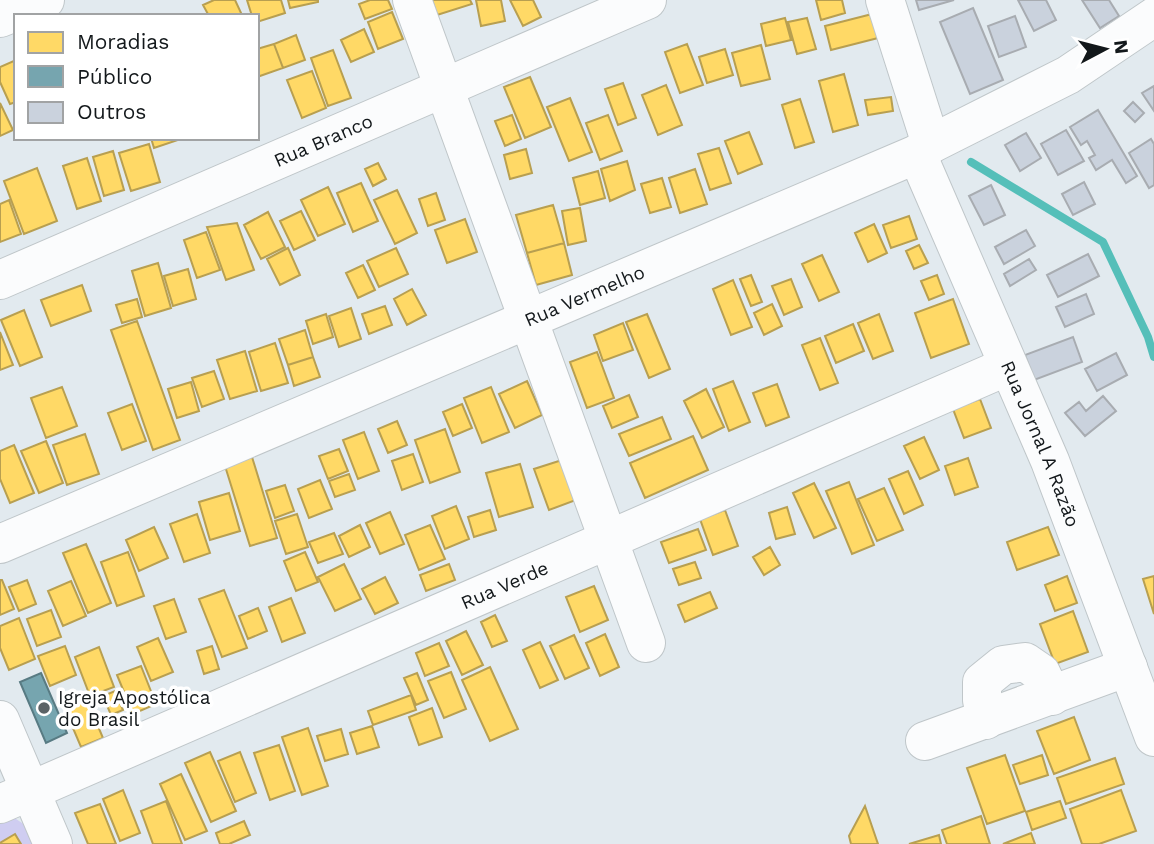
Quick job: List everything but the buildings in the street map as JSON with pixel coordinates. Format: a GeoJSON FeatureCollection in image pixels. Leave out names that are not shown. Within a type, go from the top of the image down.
{"type":"FeatureCollection","features":[{"type":"Feature","properties":{"kind":"street"},"geometry":{"type":"LineString","coordinates":[[0,18],[45,0]]}},
{"type":"Feature","properties":{"kind":"street"},"geometry":{"type":"LineString","coordinates":[[412,0],[646,643]]}},
{"type":"Feature","properties":{"kind":"street","name":"Rua Branco"},"geometry":{"type":"LineString","coordinates":[[0,280],[647,0]]}},
{"type":"Feature","properties":{"kind":"street","name":"Rua Jornal A Razão"},"geometry":{"type":"LineString","coordinates":[[885,0],[924,149],[1008,366],[1050,461],[1154,737]]}},
{"type":"Feature","properties":{"kind":"street","name":"Rua Vermelho"},"geometry":{"type":"LineString","coordinates":[[0,544],[924,149],[1068,75],[1154,17]]}},
{"type":"Feature","properties":{"kind":"street","name":"Rua Verde"},"geometry":{"type":"LineString","coordinates":[[15,797],[1008,366]]}},
{"type":"Feature","properties":{"kind":"street"},"geometry":{"type":"LineString","coordinates":[[925,741],[1128,667]]}},
{"type":"Feature","properties":{"kind":"street"},"geometry":{"type":"LineString","coordinates":[[0,720],[15,797],[53,844]]}},
{"type":"Feature","properties":{"kind":"shaded area"},"geometry":{"type":"Polygon","coordinates":[[[13,817],[25,825],[34,844],[0,844],[0,819],[13,817]]]}},
{"type":"Feature","properties":{"kind":"waterway"},"geometry":{"type":"LineString","coordinates":[[971,162],[1103,242],[1148,337],[1154,357]]}},
{"type":"Feature","properties":{"kind":"place","name":"Igreja Apostólica do Brasil"},"geometry":{"type":"Point","coordinates":[44,708]}}]}
